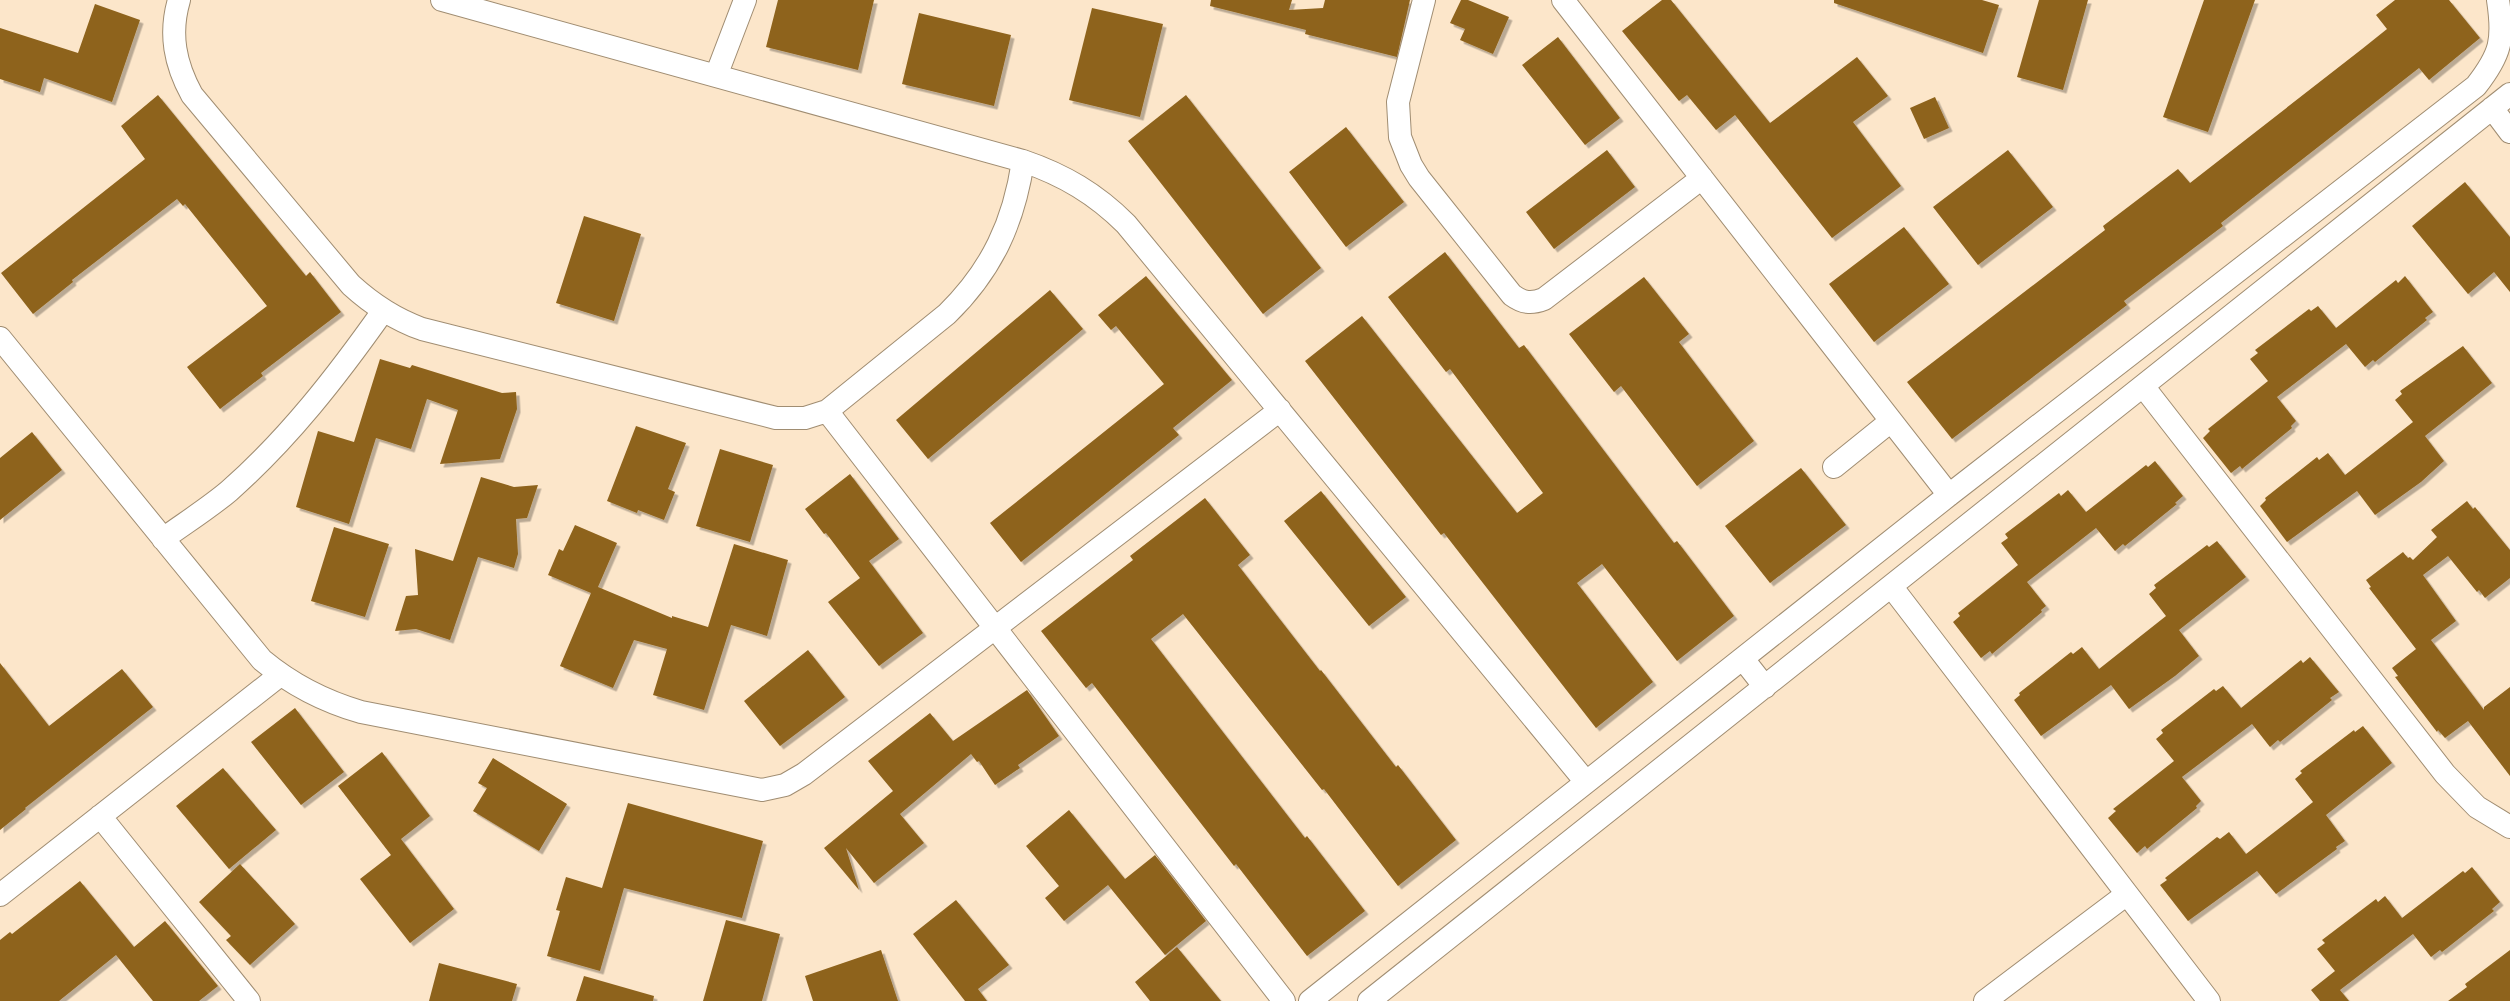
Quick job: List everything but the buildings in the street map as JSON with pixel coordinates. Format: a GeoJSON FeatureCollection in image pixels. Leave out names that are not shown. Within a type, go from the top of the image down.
{"type":"FeatureCollection","features":[{"type":"Feature","properties":{"kind":"street"},"geometry":{"type":"LineString","coordinates":[[179,0],[174,16],[174,47],[183,79],[192,95],[351,285],[383,311],[397,320],[422,329],[776,418],[805,418],[827,411],[947,314],[979,279],[992,259],[1012,212],[1023,161]]}},
{"type":"Feature","properties":{"kind":"street"},"geometry":{"type":"LineString","coordinates":[[442,0],[1023,161],[1071,180],[1109,208],[1126,224],[1586,782]]}},
{"type":"Feature","properties":{"kind":"street"},"geometry":{"type":"LineString","coordinates":[[716,76],[745,0]]}},
{"type":"Feature","properties":{"kind":"street"},"geometry":{"type":"LineString","coordinates":[[1424,0],[1398,102],[1400,137],[1411,165],[1419,178],[1512,295],[1518,300],[1531,303],[1544,299],[1702,178]]}},
{"type":"Feature","properties":{"kind":"street"},"geometry":{"type":"LineString","coordinates":[[1563,0],[1949,495]]}},
{"type":"Feature","properties":{"kind":"street"},"geometry":{"type":"LineString","coordinates":[[1310,1001],[1949,495],[2476,86],[2489,69],[2498,50],[2503,30],[2498,0]]}},
{"type":"Feature","properties":{"kind":"street"},"geometry":{"type":"LineString","coordinates":[[1369,1001],[2510,94]]}},
{"type":"Feature","properties":{"kind":"street"},"geometry":{"type":"LineString","coordinates":[[2492,108],[2510,132]]}},
{"type":"Feature","properties":{"kind":"street"},"geometry":{"type":"LineString","coordinates":[[163,539],[229,491],[295,426],[340,372],[383,311]]}},
{"type":"Feature","properties":{"kind":"street"},"geometry":{"type":"LineString","coordinates":[[0,338],[262,660],[280,675],[320,698],[361,712],[762,790],[775,788],[795,780],[1280,410]]}},
{"type":"Feature","properties":{"kind":"street"},"geometry":{"type":"LineString","coordinates":[[2143,386],[2445,774],[2477,807],[2510,827]]}},
{"type":"Feature","properties":{"kind":"street"},"geometry":{"type":"LineString","coordinates":[[827,411],[1284,1001]]}},
{"type":"Feature","properties":{"kind":"street"},"geometry":{"type":"LineString","coordinates":[[1834,467],[1892,421]]}},
{"type":"Feature","properties":{"kind":"street"},"geometry":{"type":"LineString","coordinates":[[1891,586],[2209,1001]]}},
{"type":"Feature","properties":{"kind":"street"},"geometry":{"type":"LineString","coordinates":[[1743,659],[1765,687]]}},
{"type":"Feature","properties":{"kind":"street"},"geometry":{"type":"LineString","coordinates":[[0,895],[280,675]]}},
{"type":"Feature","properties":{"kind":"street"},"geometry":{"type":"LineString","coordinates":[[100,816],[248,1001]]}},
{"type":"Feature","properties":{"kind":"street"},"geometry":{"type":"LineString","coordinates":[[1985,1001],[2127,894]]}}]}
